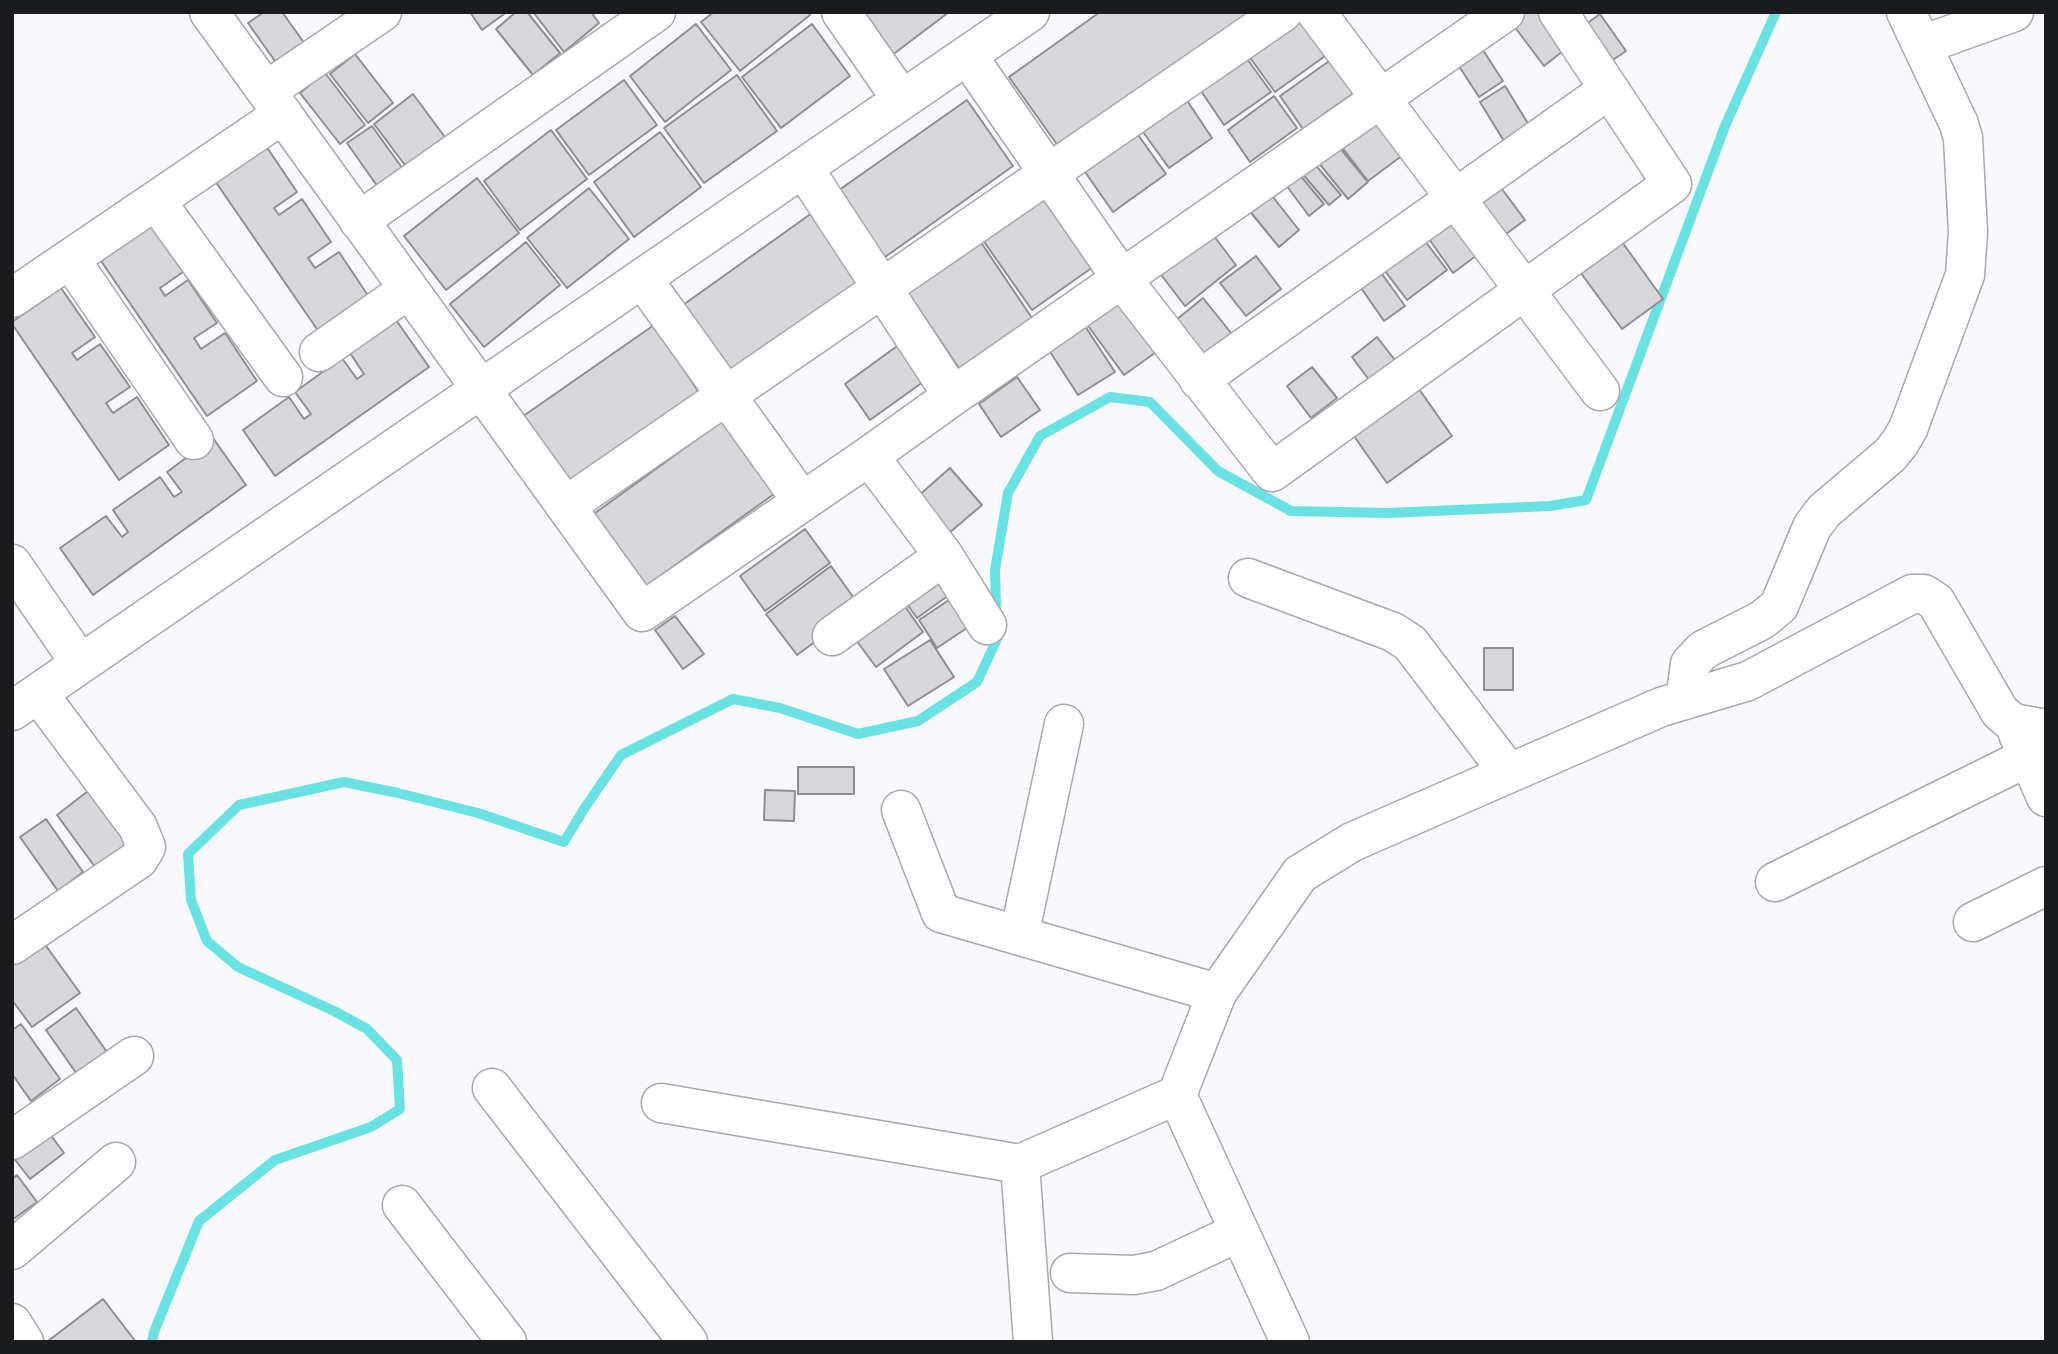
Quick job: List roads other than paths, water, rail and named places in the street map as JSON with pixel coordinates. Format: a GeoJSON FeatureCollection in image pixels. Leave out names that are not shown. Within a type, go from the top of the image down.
{"type":"FeatureCollection","features":[{"type":"Feature","properties":{"kind":"street"},"geometry":{"type":"LineString","coordinates":[[209,12],[642,612],[1505,12]]}},
{"type":"Feature","properties":{"kind":"street"},"geometry":{"type":"LineString","coordinates":[[12,298],[156,201],[382,12]]}},
{"type":"Feature","properties":{"kind":"street"},"geometry":{"type":"LineString","coordinates":[[841,12],[902,100]]}},
{"type":"Feature","properties":{"kind":"street"},"geometry":{"type":"LineString","coordinates":[[12,945],[139,859],[146,847],[138,827],[25,702],[1030,12]]}},
{"type":"Feature","properties":{"kind":"street"},"geometry":{"type":"LineString","coordinates":[[567,505],[1283,12]]}},
{"type":"Feature","properties":{"kind":"street"},"geometry":{"type":"LineString","coordinates":[[1316,12],[1600,391]]}},
{"type":"Feature","properties":{"kind":"street"},"geometry":{"type":"LineString","coordinates":[[967,55],[1122,279],[1272,472],[1672,184],[1558,12]]}},
{"type":"Feature","properties":{"kind":"street"},"geometry":{"type":"LineString","coordinates":[[1685,700],[1690,664],[1703,650],[1762,620],[1779,606],[1812,527],[1824,512],[1890,455],[1908,429],[1965,275],[1968,232],[1962,138],[1953,108],[1914,29],[2014,12]]}},
{"type":"Feature","properties":{"kind":"street"},"geometry":{"type":"LineString","coordinates":[[359,220],[651,14]]}},
{"type":"Feature","properties":{"kind":"street"},"geometry":{"type":"LineString","coordinates":[[1199,380],[1608,90]]}},
{"type":"Feature","properties":{"kind":"street"},"geometry":{"type":"LineString","coordinates":[[804,169],[953,396]]}},
{"type":"Feature","properties":{"kind":"street"},"geometry":{"type":"LineString","coordinates":[[156,201],[283,377]]}},
{"type":"Feature","properties":{"kind":"street"},"geometry":{"type":"LineString","coordinates":[[71,259],[194,440]]}},
{"type":"Feature","properties":{"kind":"street"},"geometry":{"type":"LineString","coordinates":[[642,278],[802,500]]}},
{"type":"Feature","properties":{"kind":"street"},"geometry":{"type":"LineString","coordinates":[[319,352],[409,289]]}},
{"type":"Feature","properties":{"kind":"street"},"geometry":{"type":"LineString","coordinates":[[869,456],[944,556],[987,625]]}},
{"type":"Feature","properties":{"kind":"street"},"geometry":{"type":"LineString","coordinates":[[832,636],[944,556]]}},
{"type":"Feature","properties":{"kind":"street"},"geometry":{"type":"LineString","coordinates":[[12,564],[79,663]]}},
{"type":"Feature","properties":{"kind":"street"},"geometry":{"type":"LineString","coordinates":[[1248,578],[1393,632],[1410,643],[1509,773]]}},
{"type":"Feature","properties":{"kind":"street"},"geometry":{"type":"LineString","coordinates":[[661,1103],[1020,1164],[1177,1096],[1217,993],[1300,874],[1352,842],[1661,707],[1748,681],[1912,594],[1924,594],[1936,602],[2000,712],[2029,736],[2046,797]]}},
{"type":"Feature","properties":{"kind":"street"},"geometry":{"type":"LineString","coordinates":[[1019,936],[1065,724]]}},
{"type":"Feature","properties":{"kind":"street"},"geometry":{"type":"LineString","coordinates":[[1775,882],[2029,736]]}},
{"type":"Feature","properties":{"kind":"street"},"geometry":{"type":"LineString","coordinates":[[901,810],[942,913],[1217,993]]}},
{"type":"Feature","properties":{"kind":"street"},"geometry":{"type":"LineString","coordinates":[[1973,922],[2046,886]]}},
{"type":"Feature","properties":{"kind":"street"},"geometry":{"type":"LineString","coordinates":[[12,1140],[134,1056]]}},
{"type":"Feature","properties":{"kind":"street"},"geometry":{"type":"LineString","coordinates":[[492,1088],[688,1342]]}},
{"type":"Feature","properties":{"kind":"street"},"geometry":{"type":"LineString","coordinates":[[1177,1096],[1290,1342]]}},
{"type":"Feature","properties":{"kind":"street"},"geometry":{"type":"LineString","coordinates":[[12,1250],[116,1162]]}},
{"type":"Feature","properties":{"kind":"street"},"geometry":{"type":"LineString","coordinates":[[1020,1164],[1034,1342]]}},
{"type":"Feature","properties":{"kind":"street"},"geometry":{"type":"LineString","coordinates":[[402,1205],[507,1342]]}},
{"type":"Feature","properties":{"kind":"street"},"geometry":{"type":"LineString","coordinates":[[1070,1273],[1134,1275],[1156,1271],[1240,1232]]}},
{"type":"Feature","properties":{"kind":"street"},"geometry":{"type":"LineString","coordinates":[[12,1323],[24,1342]]}},
{"type":"Feature","properties":{"kind":"waterway"},"geometry":{"type":"LineString","coordinates":[[152,1342],[199,1221],[275,1160],[371,1127],[400,1109],[397,1060],[367,1029],[238,967],[207,941],[191,900],[188,854],[239,805],[344,782],[478,813],[564,842],[621,755],[733,699],[780,708],[858,734],[918,721],[977,682],[997,639],[995,570],[1008,493],[1040,436],[1110,397],[1150,402],[1218,471],[1291,511],[1387,513],[1550,506],[1586,500],[1725,126],[1776,12]]}}]}
